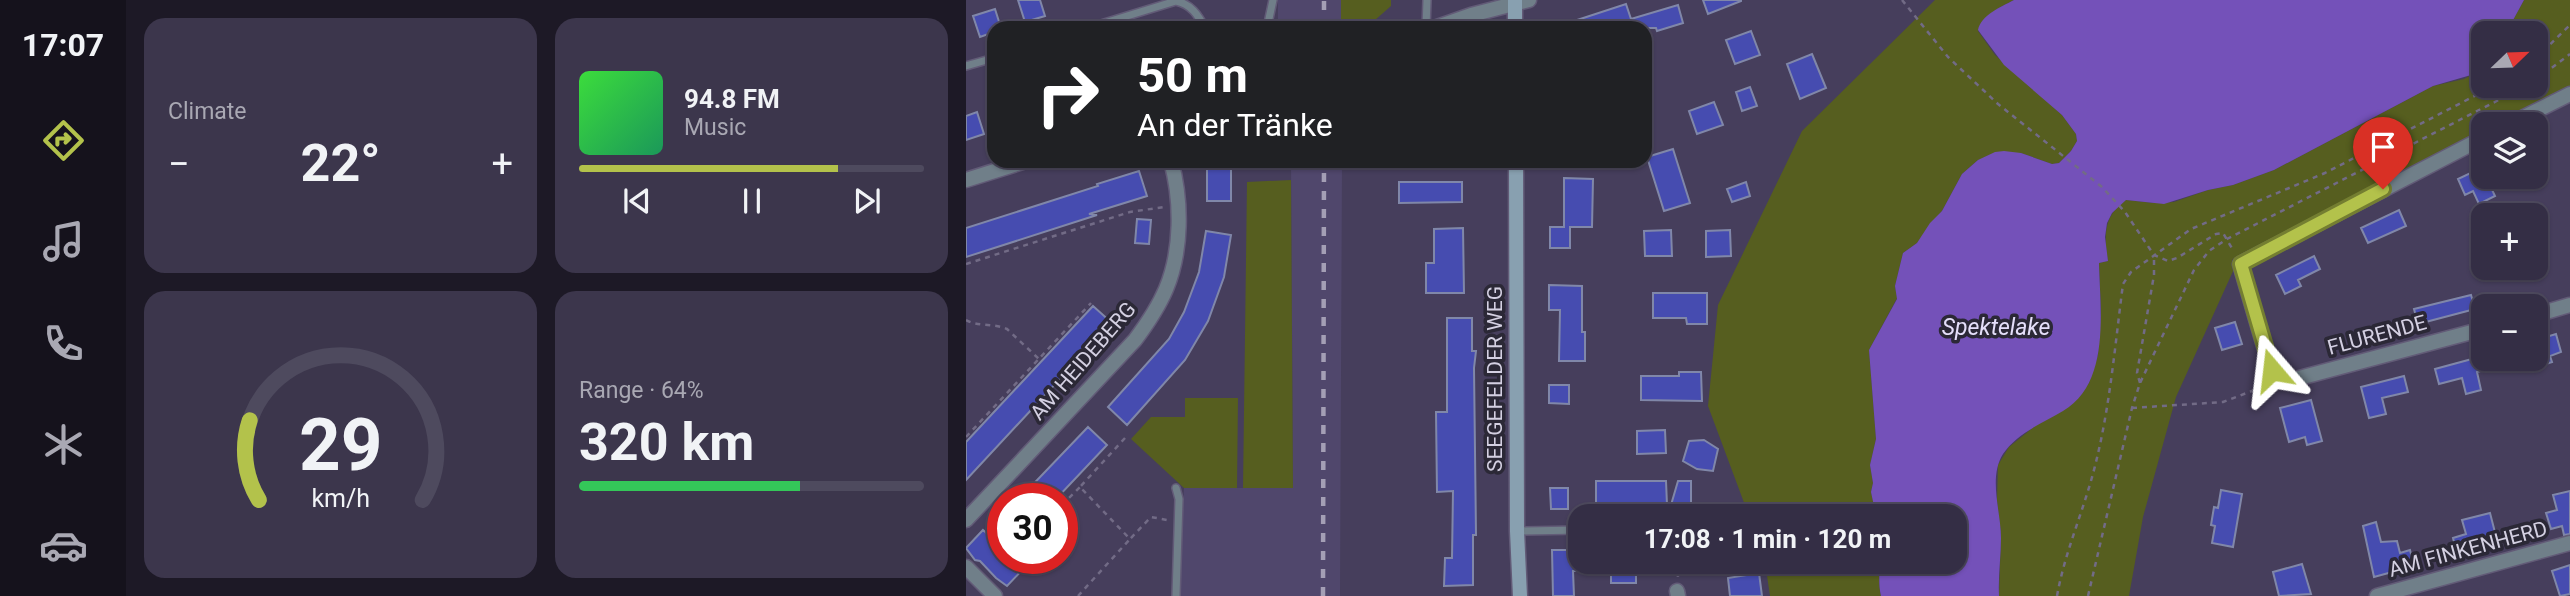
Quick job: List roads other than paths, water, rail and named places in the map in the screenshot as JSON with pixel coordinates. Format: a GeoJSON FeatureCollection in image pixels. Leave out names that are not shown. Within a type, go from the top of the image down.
{"type":"FeatureCollection","features":[{"type":"Feature","properties":{"kind":"street"},"geometry":{"type":"LineString","coordinates":[[1456,21],[1520,1],[1517,21]]}},
{"type":"Feature","properties":{"kind":"street"},"geometry":{"type":"LineString","coordinates":[[2534,112],[2570,94]]}},
{"type":"Feature","properties":{"kind":"street","name":"FLURENDE"},"geometry":{"type":"LineString","coordinates":[[2471,144],[2241,264],[2272,370],[2279,381],[2288,381],[2471,332]]}},
{"type":"Feature","properties":{"kind":"street"},"geometry":{"type":"LineString","coordinates":[[966,180],[1004,168]]}},
{"type":"Feature","properties":{"kind":"street","name":"AM HEIDEBERG"},"geometry":{"type":"LineString","coordinates":[[966,520],[1135,340],[1151,319],[1167,288],[1177,245],[1179,205],[1172,168]]}},
{"type":"Feature","properties":{"kind":"street","name":"SEEGEFELDER WEG"},"geometry":{"type":"LineString","coordinates":[[1516,168],[1517,531],[1520,596]]}},
{"type":"Feature","properties":{"kind":"street"},"geometry":{"type":"LineString","coordinates":[[2548,311],[2570,305]]}},
{"type":"Feature","properties":{"kind":"street","name":"AM FINKENHERD"},"geometry":{"type":"LineString","coordinates":[[2377,596],[2570,543]]}},
{"type":"Feature","properties":{"kind":"street"},"geometry":{"type":"LineString","coordinates":[[966,567],[995,596]]}},
{"type":"Feature","properties":{"kind":"lane"},"geometry":{"type":"LineString","coordinates":[[1268,21],[1273,0]]}},
{"type":"Feature","properties":{"kind":"lane"},"geometry":{"type":"LineString","coordinates":[[1426,21],[1427,0]]}},
{"type":"Feature","properties":{"kind":"lane"},"geometry":{"type":"LineString","coordinates":[[1111,21],[1176,1],[1192,8],[1200,21]]}},
{"type":"Feature","properties":{"kind":"lane"},"geometry":{"type":"LineString","coordinates":[[966,66],[987,60]]}},
{"type":"Feature","properties":{"kind":"lane"},"geometry":{"type":"LineString","coordinates":[[1176,488],[1179,499],[1176,596]]}},
{"type":"Feature","properties":{"kind":"lane"},"geometry":{"type":"LineString","coordinates":[[1517,531],[1568,530]]}},
{"type":"Feature","properties":{"kind":"water","name":"Spektelake"},"geometry":{"type":"Polygon","coordinates":[[[2014,0],[2524,0],[2513,21],[2471,21],[2471,75],[2433,86],[2274,170],[2233,185],[2164,204],[2126,200],[2112,213],[2107,223],[2105,237],[2108,261],[2099,263],[2099,344],[2089,383],[2078,399],[2063,411],[2015,440],[1999,463],[1996,484],[2001,538],[1999,596],[1881,596],[1879,574],[1967,574],[1967,504],[1874,504],[1871,492],[1873,483],[1870,465],[1876,439],[1869,350],[1897,299],[1895,286],[1903,253],[1917,243],[1942,211],[1962,174],[1978,160],[2004,151],[2021,153],[2052,164],[2059,163],[2077,141],[2076,134],[2062,115],[2004,65],[1978,30],[1983,20],[2014,0]]]}},
{"type":"Feature","properties":{"kind":"railway"},"geometry":{"type":"LineString","coordinates":[[1324,0],[1324,21]]}},
{"type":"Feature","properties":{"kind":"railway"},"geometry":{"type":"LineString","coordinates":[[1323,596],[1324,168]]}}]}
